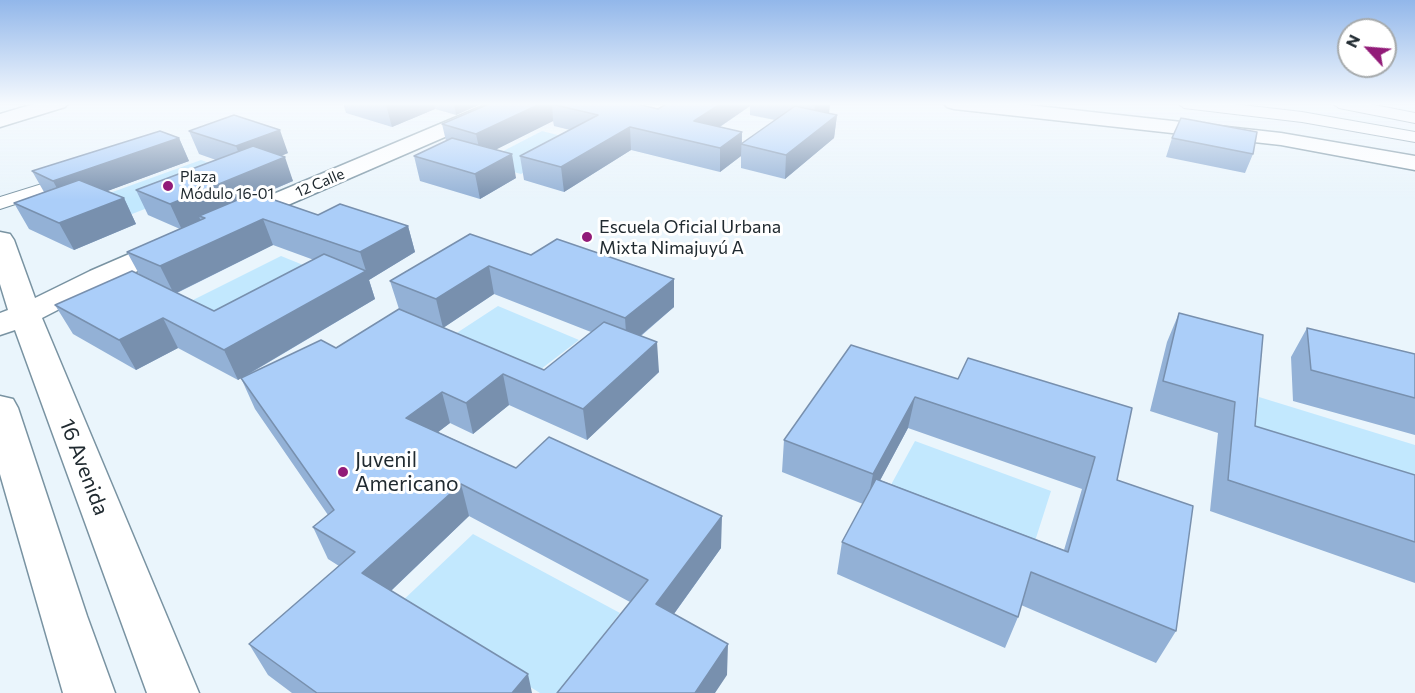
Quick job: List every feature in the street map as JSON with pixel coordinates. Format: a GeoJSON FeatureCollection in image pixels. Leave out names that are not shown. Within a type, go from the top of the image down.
{"type":"FeatureCollection","features":[{"type":"Feature","properties":{"kind":"street","name":"12 Calle"},"geometry":{"type":"LineString","coordinates":[[13,310],[100,277],[431,135]]}},
{"type":"Feature","properties":{"kind":"street"},"geometry":{"type":"LineString","coordinates":[[1248,135],[1281,139],[1415,163]]}},
{"type":"Feature","properties":{"kind":"street"},"geometry":{"type":"LineString","coordinates":[[0,203],[87,175]]}},
{"type":"Feature","properties":{"kind":"street","name":"16 Avenida"},"geometry":{"type":"LineString","coordinates":[[0,240],[13,310],[173,693]]}},
{"type":"Feature","properties":{"kind":"street"},"geometry":{"type":"LineString","coordinates":[[0,408],[63,616],[89,693]]}},
{"type":"Feature","properties":{"kind":"shaded area"},"geometry":{"type":"Polygon","coordinates":[[[534,135],[559,135],[581,141],[521,174],[480,163],[534,135]]]}},
{"type":"Feature","properties":{"kind":"shaded area","name":"Plaza Módulo 16-01"},"geometry":{"type":"Polygon","coordinates":[[[201,160],[237,173],[132,214],[96,198],[201,160]]]}},
{"type":"Feature","properties":{"kind":"shaded area"},"geometry":{"type":"Polygon","coordinates":[[[281,256],[323,273],[227,325],[185,304],[281,256]]]}},
{"type":"Feature","properties":{"kind":"shaded area"},"geometry":{"type":"Polygon","coordinates":[[[498,306],[579,340],[528,379],[446,340],[498,306]]]}},
{"type":"Feature","properties":{"kind":"shaded area"},"geometry":{"type":"Polygon","coordinates":[[[1259,397],[1415,445],[1415,509],[1252,454],[1259,397]]]}},
{"type":"Feature","properties":{"kind":"shaded area"},"geometry":{"type":"Polygon","coordinates":[[[915,441],[1051,491],[1028,563],[881,503],[915,441]]]}},
{"type":"Feature","properties":{"kind":"shaded area"},"geometry":{"type":"Polygon","coordinates":[[[473,534],[620,613],[558,693],[540,693],[398,605],[473,534]]]}},
{"type":"Feature","properties":{"kind":"building"},"geometry":{"type":"Polygon","coordinates":[[[146,135],[172,135],[179,138],[53,181],[32,171],[146,135]]]}},
{"type":"Feature","properties":{"kind":"building"},"geometry":{"type":"Polygon","coordinates":[[[203,135],[265,135],[236,146],[203,135]]]}},
{"type":"Feature","properties":{"kind":"building"},"geometry":{"type":"Polygon","coordinates":[[[559,135],[616,135],[561,167],[520,156],[559,135]]]}},
{"type":"Feature","properties":{"kind":"building"},"geometry":{"type":"Polygon","coordinates":[[[666,135],[737,135],[720,148],[666,135]]]}},
{"type":"Feature","properties":{"kind":"building"},"geometry":{"type":"Polygon","coordinates":[[[753,135],[811,135],[786,155],[741,144],[753,135]]]}},
{"type":"Feature","properties":{"kind":"building"},"geometry":{"type":"Polygon","coordinates":[[[1173,135],[1256,135],[1253,154],[1172,138],[1173,135]]]}},
{"type":"Feature","properties":{"kind":"building"},"geometry":{"type":"Polygon","coordinates":[[[452,138],[512,154],[475,174],[414,156],[452,138]]]}},
{"type":"Feature","properties":{"kind":"building"},"geometry":{"type":"Polygon","coordinates":[[[253,146],[285,157],[170,204],[136,190],[253,146]]]}},
{"type":"Feature","properties":{"kind":"building"},"geometry":{"type":"Polygon","coordinates":[[[79,180],[124,198],[59,223],[14,203],[79,180]]]}},
{"type":"Feature","properties":{"kind":"building"},"geometry":{"type":"Polygon","coordinates":[[[254,193],[318,215],[340,204],[408,226],[360,252],[263,219],[160,266],[127,252],[205,218],[199,216],[254,193]]]}},
{"type":"Feature","properties":{"kind":"building"},"geometry":{"type":"Polygon","coordinates":[[[470,234],[531,255],[557,239],[674,279],[625,318],[489,266],[436,299],[390,281],[470,234]]]}},
{"type":"Feature","properties":{"kind":"building"},"geometry":{"type":"Polygon","coordinates":[[[324,254],[366,271],[224,350],[163,318],[119,340],[55,305],[132,271],[214,311],[324,254]]]}},
{"type":"Feature","properties":{"kind":"building"},"geometry":{"type":"Polygon","coordinates":[[[399,309],[544,370],[604,322],[657,342],[583,409],[503,374],[466,403],[442,392],[406,418],[516,468],[549,437],[722,516],[656,604],[728,644],[695,693],[557,693],[648,580],[461,484],[362,573],[528,674],[512,693],[317,693],[249,644],[355,552],[313,527],[334,510],[241,378],[321,340],[336,348],[399,309]]]}},
{"type":"Feature","properties":{"kind":"building"},"geometry":{"type":"Polygon","coordinates":[[[1179,313],[1263,335],[1255,426],[1415,475],[1415,542],[1228,480],[1235,402],[1163,381],[1179,313]]]}},
{"type":"Feature","properties":{"kind":"building"},"geometry":{"type":"Polygon","coordinates":[[[1307,328],[1415,354],[1415,398],[1311,370],[1307,328]]]}},
{"type":"Feature","properties":{"kind":"building"},"geometry":{"type":"Polygon","coordinates":[[[851,345],[958,379],[968,358],[1132,408],[1117,480],[1193,506],[1176,631],[1031,572],[1018,617],[842,542],[876,479],[1068,552],[1095,457],[915,397],[873,474],[784,440],[851,345]]]}},
{"type":"Feature","properties":{"kind":"place","name":"Plaza Módulo 16-01"},"geometry":{"type":"Point","coordinates":[168,186]}},
{"type":"Feature","properties":{"kind":"place","name":"Escuela Oficial Urbana Mixta Nimajuyú A"},"geometry":{"type":"Point","coordinates":[587,237]}},
{"type":"Feature","properties":{"kind":"place","name":"Juvenil Americano"},"geometry":{"type":"Point","coordinates":[343,472]}}]}
